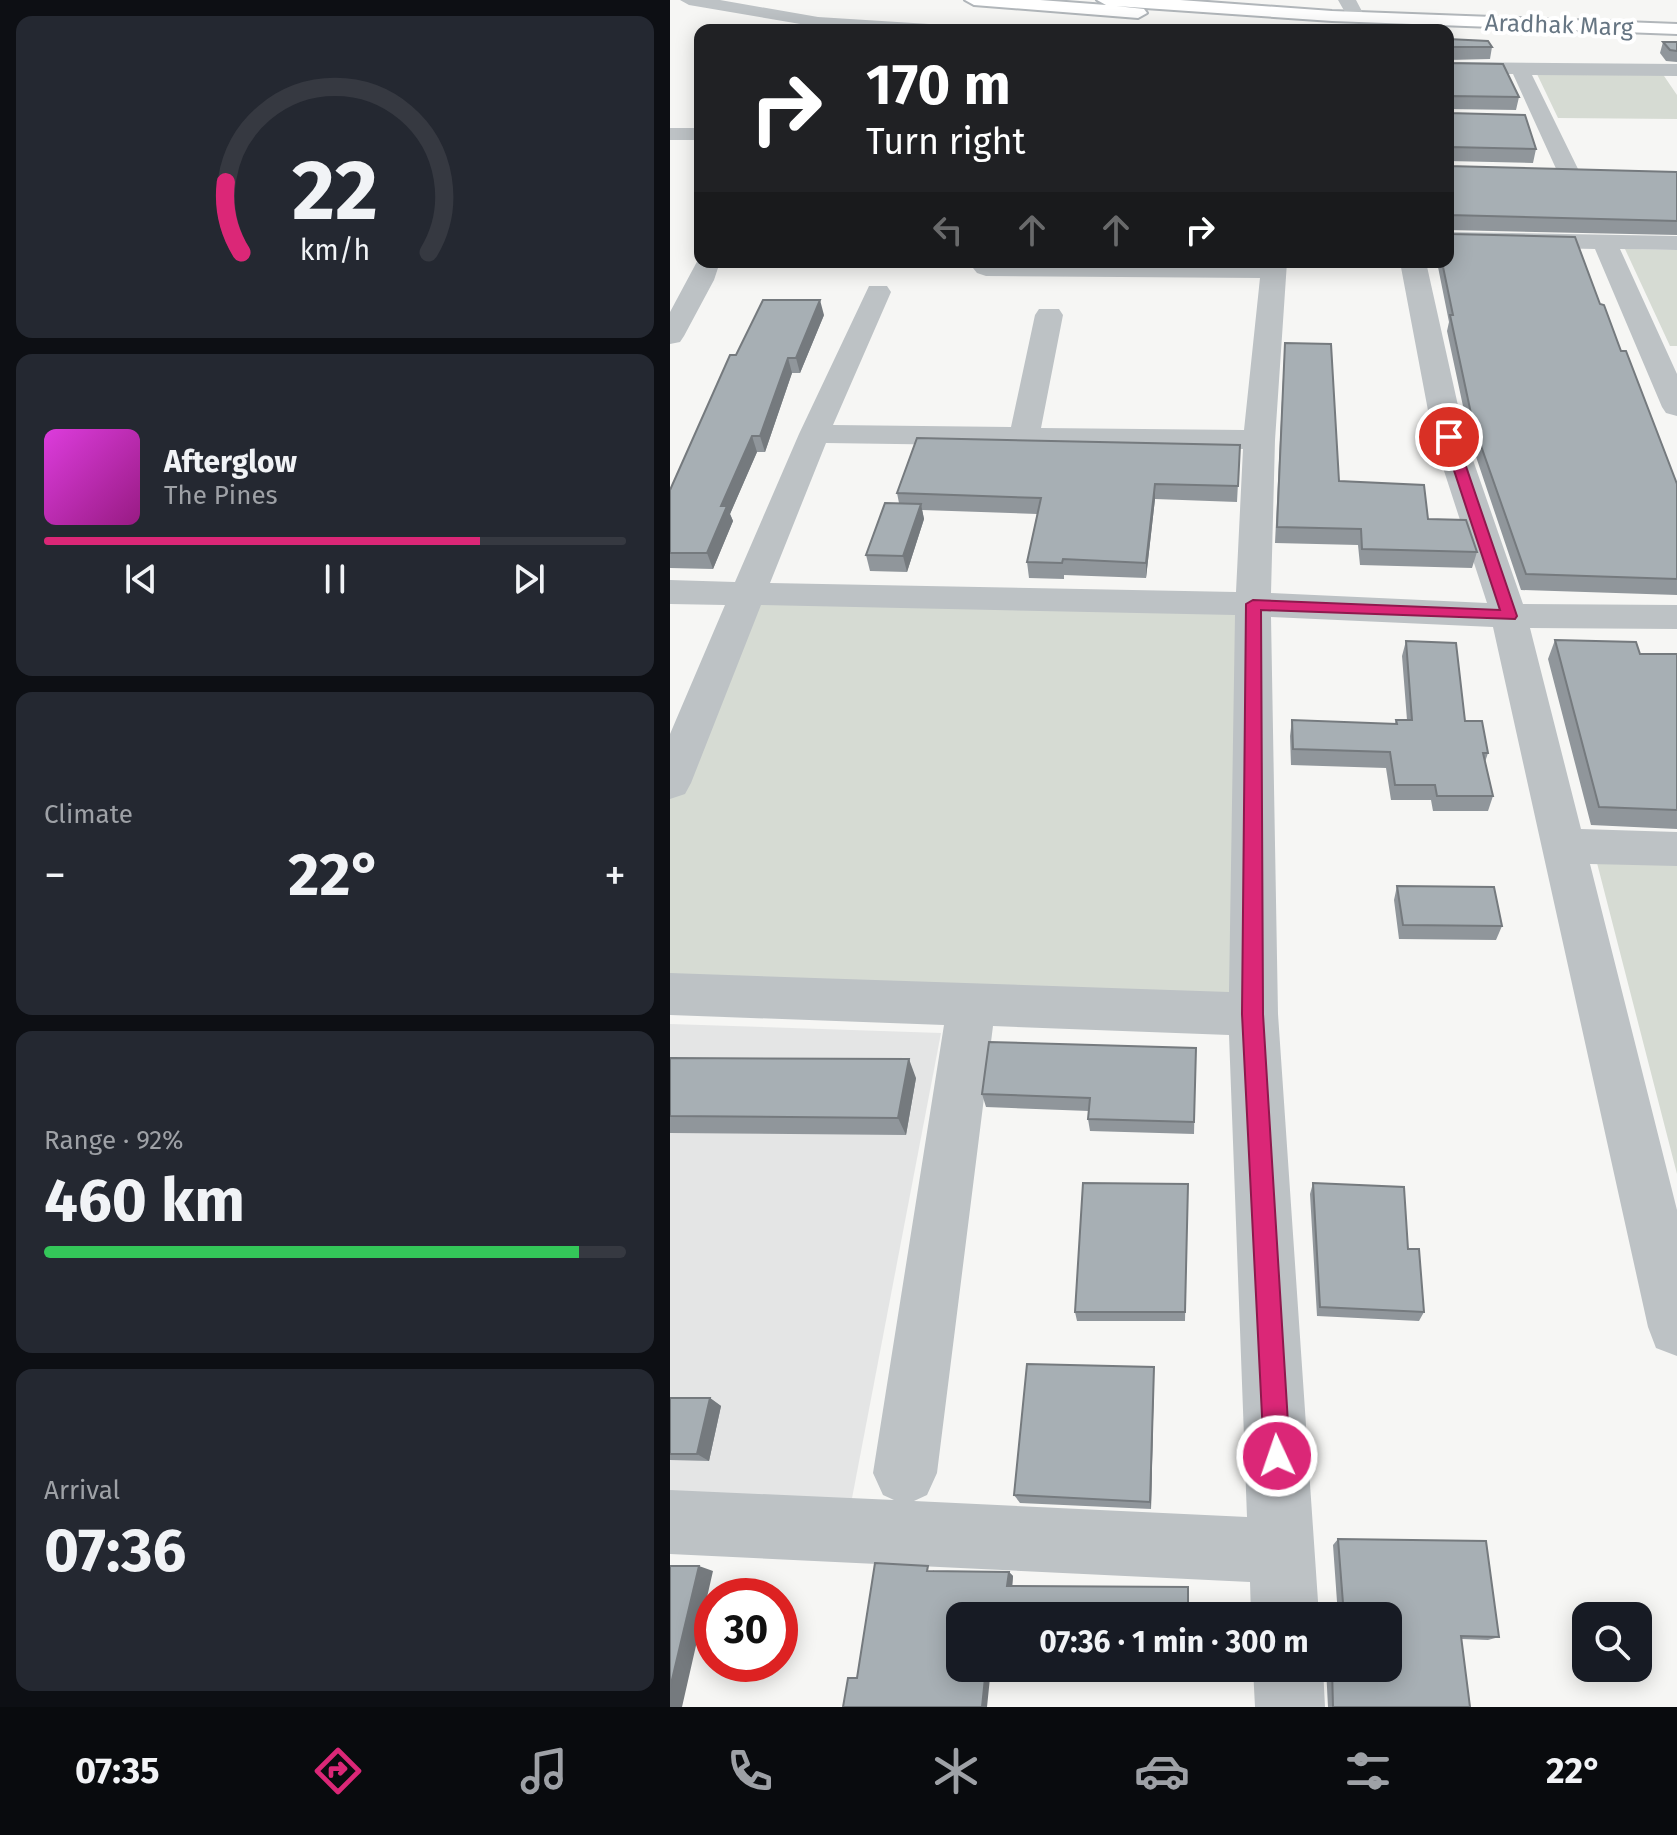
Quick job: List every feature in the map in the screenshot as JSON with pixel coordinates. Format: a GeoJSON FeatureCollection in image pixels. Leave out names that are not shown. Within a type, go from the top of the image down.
{"type":"FeatureCollection","features":[{"type":"Feature","properties":{"kind":"main road","name":"Aradhak Marg"},"geometry":{"type":"LineString","coordinates":[[974,0],[1358,24]]}},
{"type":"Feature","properties":{"kind":"main road","name":"Aradhak Marg"},"geometry":{"type":"LineString","coordinates":[[1106,0],[1358,24]]}},
{"type":"Feature","properties":{"kind":"main road","name":"Aradhak Marg"},"geometry":{"type":"LineString","coordinates":[[1454,26],[1677,29]]}},
{"type":"Feature","properties":{"kind":"main road","name":"Aradhak Marg"},"geometry":{"type":"LineString","coordinates":[[1454,34],[1677,42]]}},
{"type":"Feature","properties":{"kind":"street"},"geometry":{"type":"LineString","coordinates":[[689,0],[818,22],[850,24]]}},
{"type":"Feature","properties":{"kind":"street"},"geometry":{"type":"LineString","coordinates":[[1347,0],[1358,24]]}},
{"type":"Feature","properties":{"kind":"street"},"geometry":{"type":"LineString","coordinates":[[1454,68],[1675,73]]}},
{"type":"Feature","properties":{"kind":"street"},"geometry":{"type":"LineString","coordinates":[[1520,69],[1544,120],[1577,173],[1539,173]]}},
{"type":"Feature","properties":{"kind":"street"},"geometry":{"type":"LineString","coordinates":[[1517,119],[1544,120]]}},
{"type":"Feature","properties":{"kind":"street"},"geometry":{"type":"LineString","coordinates":[[670,134],[694,134]]}},
{"type":"Feature","properties":{"kind":"street"},"geometry":{"type":"LineString","coordinates":[[1454,239],[1677,243]]}},
{"type":"Feature","properties":{"kind":"street"},"geometry":{"type":"LineString","coordinates":[[1604,242],[1665,352],[1677,407]]}},
{"type":"Feature","properties":{"kind":"street"},"geometry":{"type":"LineString","coordinates":[[670,336],[705,268]]}},
{"type":"Feature","properties":{"kind":"street"},"geometry":{"type":"LineString","coordinates":[[1274,268],[1259,440],[1253,604],[1253,1014],[1284,1602]]}},
{"type":"Feature","properties":{"kind":"street"},"geometry":{"type":"LineString","coordinates":[[1414,268],[1449,437],[1509,616],[1677,1326]]}},
{"type":"Feature","properties":{"kind":"street"},"geometry":{"type":"LineString","coordinates":[[670,783],[814,434],[878,292]]}},
{"type":"Feature","properties":{"kind":"street"},"geometry":{"type":"LineString","coordinates":[[1024,438],[1049,315]]}},
{"type":"Feature","properties":{"kind":"street"},"geometry":{"type":"LineString","coordinates":[[814,434],[1259,440]]}},
{"type":"Feature","properties":{"kind":"street"},"geometry":{"type":"LineString","coordinates":[[670,592],[1253,604],[1509,616],[1677,617]]}},
{"type":"Feature","properties":{"kind":"street"},"geometry":{"type":"LineString","coordinates":[[1564,846],[1677,849]]}},
{"type":"Feature","properties":{"kind":"street"},"geometry":{"type":"LineString","coordinates":[[670,994],[1253,1014]]}},
{"type":"Feature","properties":{"kind":"street"},"geometry":{"type":"LineString","coordinates":[[905,1473],[971,1005]]}},
{"type":"Feature","properties":{"kind":"street"},"geometry":{"type":"LineString","coordinates":[[670,1522],[1282,1551]]}},
{"type":"Feature","properties":{"kind":"street"},"geometry":{"type":"LineString","coordinates":[[1289,1682],[1290,1707]]}},
{"type":"Feature","properties":{"kind":"shaded area"},"geometry":{"type":"Polygon","coordinates":[[[1536,72],[1662,73],[1677,95],[1677,119],[1558,118],[1536,72]]]}},
{"type":"Feature","properties":{"kind":"shaded area"},"geometry":{"type":"Polygon","coordinates":[[[1625,249],[1677,250],[1677,346],[1670,346],[1625,249]]]}},
{"type":"Feature","properties":{"kind":"shaded area"},"geometry":{"type":"Polygon","coordinates":[[[748,594],[1253,604],[1253,1014],[670,994],[670,783],[748,594]]]}},
{"type":"Feature","properties":{"kind":"shaded area"},"geometry":{"type":"Polygon","coordinates":[[[1597,863],[1677,865],[1677,1174],[1597,863]]]}},
{"type":"Feature","properties":{"kind":"shaded area"},"geometry":{"type":"Polygon","coordinates":[[[670,1024],[941,1033],[849,1514],[670,1508],[670,1024]]]}},
{"type":"Feature","properties":{"kind":"building"},"geometry":{"type":"Polygon","coordinates":[[[1454,39],[1488,41],[1492,47],[1454,47],[1454,39]]]}},
{"type":"Feature","properties":{"kind":"building"},"geometry":{"type":"Polygon","coordinates":[[[1663,42],[1677,42],[1677,51],[1670,50],[1663,42]]]}},
{"type":"Feature","properties":{"kind":"building"},"geometry":{"type":"Polygon","coordinates":[[[1454,63],[1503,64],[1519,97],[1454,96],[1454,63]]]}},
{"type":"Feature","properties":{"kind":"building"},"geometry":{"type":"Polygon","coordinates":[[[1454,113],[1525,115],[1536,149],[1454,147],[1454,113]]]}},
{"type":"Feature","properties":{"kind":"building"},"geometry":{"type":"Polygon","coordinates":[[[1454,166],[1677,172],[1677,221],[1454,215],[1454,166]]]}},
{"type":"Feature","properties":{"kind":"building"},"geometry":{"type":"Polygon","coordinates":[[[1454,234],[1575,237],[1621,351],[1626,351],[1677,484],[1677,579],[1526,574],[1473,423],[1450,315],[1453,315],[1443,268],[1454,268],[1454,234]]]}},
{"type":"Feature","properties":{"kind":"building"},"geometry":{"type":"Polygon","coordinates":[[[763,300],[820,300],[796,358],[788,358],[760,436],[752,436],[721,506],[727,506],[707,553],[670,553],[670,490],[730,355],[736,355],[763,300]]]}},
{"type":"Feature","properties":{"kind":"building"},"geometry":{"type":"Polygon","coordinates":[[[1285,343],[1331,344],[1339,481],[1424,485],[1428,519],[1466,520],[1477,552],[1362,549],[1361,529],[1277,527],[1285,343]]]}},
{"type":"Feature","properties":{"kind":"building"},"geometry":{"type":"Polygon","coordinates":[[[917,438],[1240,445],[1238,486],[1155,484],[1146,563],[1063,559],[1062,563],[1027,562],[1041,498],[897,493],[917,438]]]}},
{"type":"Feature","properties":{"kind":"building"},"geometry":{"type":"Polygon","coordinates":[[[885,503],[921,504],[903,556],[866,555],[885,503]]]}},
{"type":"Feature","properties":{"kind":"building"},"geometry":{"type":"Polygon","coordinates":[[[1555,640],[1636,642],[1640,654],[1677,654],[1677,810],[1599,807],[1555,640]]]}},
{"type":"Feature","properties":{"kind":"building"},"geometry":{"type":"Polygon","coordinates":[[[1406,641],[1456,643],[1465,721],[1482,721],[1488,753],[1483,753],[1493,796],[1437,796],[1435,785],[1395,785],[1390,752],[1293,749],[1292,720],[1397,724],[1396,720],[1412,720],[1406,641]]]}},
{"type":"Feature","properties":{"kind":"building"},"geometry":{"type":"Polygon","coordinates":[[[1397,886],[1494,887],[1502,926],[1403,925],[1397,886]]]}},
{"type":"Feature","properties":{"kind":"building"},"geometry":{"type":"Polygon","coordinates":[[[989,1042],[1196,1048],[1194,1122],[1088,1119],[1090,1098],[982,1094],[989,1042]]]}},
{"type":"Feature","properties":{"kind":"building"},"geometry":{"type":"Polygon","coordinates":[[[670,1058],[909,1059],[898,1118],[670,1116],[670,1058]]]}},
{"type":"Feature","properties":{"kind":"building"},"geometry":{"type":"Polygon","coordinates":[[[1083,1183],[1188,1184],[1185,1312],[1075,1312],[1083,1183]]]}},
{"type":"Feature","properties":{"kind":"building"},"geometry":{"type":"Polygon","coordinates":[[[1313,1183],[1404,1187],[1408,1249],[1419,1249],[1424,1312],[1320,1307],[1313,1183]]]}},
{"type":"Feature","properties":{"kind":"building"},"geometry":{"type":"Polygon","coordinates":[[[1027,1364],[1154,1367],[1150,1502],[1014,1495],[1027,1364]]]}},
{"type":"Feature","properties":{"kind":"building"},"geometry":{"type":"Polygon","coordinates":[[[670,1398],[710,1398],[697,1454],[670,1454],[670,1398]]]}},
{"type":"Feature","properties":{"kind":"building"},"geometry":{"type":"Polygon","coordinates":[[[1338,1539],[1486,1541],[1499,1637],[1461,1636],[1470,1707],[1333,1707],[1332,1682],[1402,1682],[1402,1602],[1343,1602],[1338,1539]]]}},
{"type":"Feature","properties":{"kind":"building"},"geometry":{"type":"Polygon","coordinates":[[[875,1563],[928,1566],[927,1571],[1009,1572],[1007,1586],[1188,1587],[1188,1602],[946,1602],[946,1682],[985,1682],[982,1707],[843,1707],[848,1678],[857,1678],[875,1563]]]}},
{"type":"Feature","properties":{"kind":"building"},"geometry":{"type":"Polygon","coordinates":[[[670,1566],[699,1566],[694,1578],[670,1688],[670,1566]]]}},
{"type":"Feature","properties":{"kind":"route"},"geometry":{"type":"LineString","coordinates":[[1277,1456],[1253,1014],[1253,604],[1509,616],[1449,437]]}}]}
